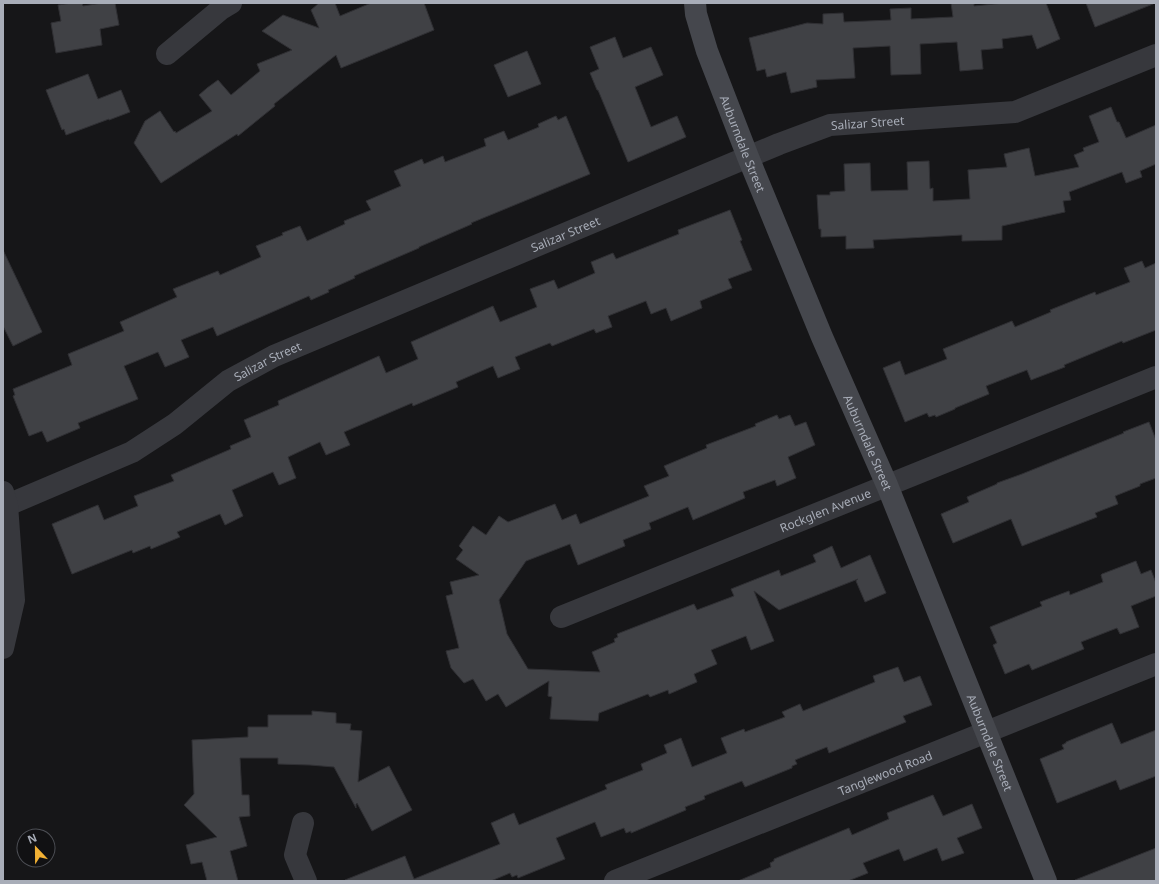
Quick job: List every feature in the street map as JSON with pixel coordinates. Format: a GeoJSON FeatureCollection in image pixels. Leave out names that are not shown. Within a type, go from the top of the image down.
{"type":"FeatureCollection","features":[{"type":"Feature","properties":{"kind":"street"},"geometry":{"type":"LineString","coordinates":[[167,54],[231,3]]}},
{"type":"Feature","properties":{"kind":"street","name":"Auburndale Street"},"geometry":{"type":"LineString","coordinates":[[695,3],[696,14],[707,51],[748,157],[822,337],[887,485],[1046,881]]}},
{"type":"Feature","properties":{"kind":"street","name":"Salizar Street"},"geometry":{"type":"LineString","coordinates":[[4,501],[132,452],[175,424],[228,381],[274,356],[748,157],[830,125],[1015,112],[1156,55]]}},
{"type":"Feature","properties":{"kind":"street","name":"Rockglen Avenue"},"geometry":{"type":"LineString","coordinates":[[561,617],[1156,377]]}},
{"type":"Feature","properties":{"kind":"street"},"geometry":{"type":"LineString","coordinates":[[3,648],[14,600],[4,501]]}},
{"type":"Feature","properties":{"kind":"street","name":"Tanglewood Road"},"geometry":{"type":"LineString","coordinates":[[615,881],[1156,664]]}},
{"type":"Feature","properties":{"kind":"street"},"geometry":{"type":"LineString","coordinates":[[303,823],[295,855],[306,881]]}},
{"type":"Feature","properties":{"kind":"building"},"geometry":{"type":"Polygon","coordinates":[[[82,3],[83,6],[102,3],[115,3],[119,25],[100,29],[102,45],[56,53],[51,23],[61,21],[58,5],[82,3]]]}},
{"type":"Feature","properties":{"kind":"building"},"geometry":{"type":"Polygon","coordinates":[[[319,3],[335,3],[340,16],[371,3],[424,3],[434,30],[341,68],[336,55],[274,104],[275,106],[238,136],[237,134],[161,183],[134,143],[145,121],[160,111],[176,133],[212,111],[199,95],[207,88],[218,80],[231,95],[260,71],[257,64],[292,50],[262,31],[283,15],[319,28],[311,10],[319,3]]]}},
{"type":"Feature","properties":{"kind":"building"},"geometry":{"type":"Polygon","coordinates":[[[951,3],[974,3],[974,6],[1004,3],[1046,3],[1060,39],[1037,49],[1032,35],[1002,39],[1003,48],[981,50],[983,69],[960,71],[957,42],[920,44],[921,74],[891,75],[890,46],[853,48],[855,78],[816,80],[817,87],[791,93],[786,72],[767,77],[765,69],[757,71],[749,38],[807,23],[823,24],[823,14],[843,13],[844,22],[891,20],[890,9],[911,8],[911,19],[953,17],[951,3]]]}},
{"type":"Feature","properties":{"kind":"building"},"geometry":{"type":"Polygon","coordinates":[[[1086,3],[1153,3],[1153,4],[1095,27],[1086,3]]]}},
{"type":"Feature","properties":{"kind":"building"},"geometry":{"type":"Polygon","coordinates":[[[615,37],[623,58],[651,47],[663,75],[635,87],[651,127],[677,116],[686,137],[628,162],[590,73],[599,69],[590,47],[615,37]]]}},
{"type":"Feature","properties":{"kind":"building"},"geometry":{"type":"Polygon","coordinates":[[[527,51],[541,84],[508,97],[494,65],[527,51]]]}},
{"type":"Feature","properties":{"kind":"building"},"geometry":{"type":"Polygon","coordinates":[[[88,74],[98,99],[121,90],[130,112],[66,135],[64,129],[62,130],[46,90],[88,74]]]}},
{"type":"Feature","properties":{"kind":"building"},"geometry":{"type":"Polygon","coordinates":[[[1111,107],[1126,138],[1156,125],[1156,164],[1140,171],[1142,177],[1126,183],[1122,172],[1069,192],[1071,200],[1063,201],[1065,212],[1002,226],[1002,240],[962,241],[962,235],[873,240],[874,248],[846,249],[846,236],[821,237],[821,229],[819,229],[817,195],[830,195],[830,192],[845,191],[844,164],[870,163],[871,191],[908,190],[907,162],[929,161],[930,189],[933,188],[933,201],[970,199],[968,170],[1007,167],[1004,154],[1029,148],[1035,176],[1079,167],[1074,155],[1084,151],[1083,148],[1099,142],[1089,116],[1111,107]]]}},
{"type":"Feature","properties":{"kind":"building"},"geometry":{"type":"Polygon","coordinates":[[[556,116],[558,120],[566,116],[590,174],[471,223],[472,224],[354,276],[355,278],[328,290],[329,292],[311,300],[309,296],[217,336],[213,327],[181,340],[189,357],[165,367],[158,352],[124,366],[138,399],[78,423],[80,428],[47,442],[42,431],[29,436],[13,396],[15,395],[13,389],[72,365],[68,354],[124,331],[120,322],[177,297],[173,289],[218,271],[220,275],[261,257],[256,246],[300,226],[307,241],[345,224],[344,221],[371,210],[366,201],[401,186],[394,171],[422,159],[424,164],[443,156],[445,162],[486,146],[484,139],[504,131],[508,140],[539,127],[538,124],[556,116]]]}},
{"type":"Feature","properties":{"kind":"building"},"geometry":{"type":"Polygon","coordinates":[[[730,210],[742,240],[740,241],[752,270],[728,279],[732,288],[700,301],[702,308],[671,321],[666,308],[651,314],[646,301],[608,316],[612,327],[596,333],[594,329],[552,346],[550,343],[515,357],[520,369],[498,378],[493,366],[456,382],[458,387],[413,406],[412,403],[344,432],[350,445],[326,455],[320,442],[288,457],[296,478],[279,485],[273,472],[232,490],[243,516],[225,525],[220,514],[177,532],[180,537],[151,549],[150,546],[133,553],[132,550],[72,574],[52,524],[98,505],[104,520],[138,506],[134,496],[174,481],[171,475],[231,449],[230,446],[251,437],[244,420],[279,405],[278,401],[379,356],[386,373],[418,359],[411,342],[493,306],[500,322],[537,307],[530,289],[554,280],[558,289],[595,273],[591,262],[613,253],[616,259],[679,234],[678,230],[730,210]]]}},
{"type":"Feature","properties":{"kind":"building"},"geometry":{"type":"Polygon","coordinates":[[[3,250],[42,332],[13,346],[3,326],[3,250]]]}},
{"type":"Feature","properties":{"kind":"building"},"geometry":{"type":"Polygon","coordinates":[[[1142,261],[1145,268],[1156,263],[1156,330],[1123,343],[1122,341],[1064,365],[1065,367],[1031,380],[1027,370],[986,386],[989,394],[955,409],[936,417],[935,415],[929,417],[927,413],[905,422],[883,368],[900,361],[905,375],[947,359],[943,349],[1012,321],[1015,327],[1051,312],[1050,310],[1095,292],[1096,295],[1130,282],[1124,268],[1142,261]]]}},
{"type":"Feature","properties":{"kind":"building"},"geometry":{"type":"Polygon","coordinates":[[[777,415],[779,419],[790,415],[795,426],[806,422],[815,445],[788,457],[796,478],[777,486],[775,480],[743,492],[745,498],[693,520],[688,507],[649,523],[651,529],[623,540],[625,546],[578,565],[570,544],[526,561],[499,600],[507,634],[528,669],[600,672],[592,652],[615,642],[614,639],[618,637],[617,634],[694,604],[697,610],[734,596],[731,589],[779,570],[781,576],[816,562],[813,555],[832,546],[841,568],[870,555],[886,593],[865,602],[856,581],[858,579],[779,610],[754,591],[774,641],[751,650],[746,636],[711,650],[717,664],[694,674],[697,682],[669,694],[668,690],[650,697],[648,694],[599,713],[598,721],[550,719],[552,697],[548,696],[549,681],[506,707],[498,694],[486,701],[473,679],[464,683],[451,668],[446,651],[459,648],[446,596],[453,594],[450,582],[479,575],[456,559],[463,550],[459,546],[473,526],[486,535],[499,516],[508,522],[555,504],[562,520],[576,514],[580,524],[649,496],[644,486],[669,476],[664,466],[707,448],[706,445],[756,426],[755,424],[777,415]]]}},
{"type":"Feature","properties":{"kind":"building"},"geometry":{"type":"Polygon","coordinates":[[[1149,422],[1156,440],[1156,478],[1115,496],[1118,504],[1095,513],[1097,517],[1022,546],[1011,519],[953,543],[941,514],[969,502],[967,497],[997,483],[1149,422]]]}},
{"type":"Feature","properties":{"kind":"building"},"geometry":{"type":"Polygon","coordinates":[[[1136,561],[1141,574],[1151,570],[1156,583],[1156,596],[1131,606],[1139,627],[1120,634],[1117,628],[1081,642],[1084,649],[1032,670],[1029,664],[1005,674],[993,645],[997,643],[990,627],[1042,606],[1040,602],[1069,591],[1070,595],[1103,582],[1102,574],[1136,561]]]}},
{"type":"Feature","properties":{"kind":"building"},"geometry":{"type":"Polygon","coordinates":[[[898,667],[904,682],[920,676],[932,705],[903,716],[906,722],[829,753],[827,747],[795,760],[797,764],[792,766],[792,768],[745,787],[742,781],[704,796],[705,799],[685,807],[686,810],[631,833],[631,831],[626,833],[624,828],[601,837],[595,822],[556,838],[565,859],[518,878],[517,875],[512,877],[510,873],[491,881],[345,881],[405,856],[414,879],[500,844],[491,823],[514,813],[519,825],[607,789],[605,785],[643,770],[641,764],[667,753],[664,745],[681,738],[692,767],[727,753],[721,738],[744,729],[745,732],[785,717],[782,712],[800,704],[803,711],[875,682],[873,676],[898,667]]]}},
{"type":"Feature","properties":{"kind":"building"},"geometry":{"type":"Polygon","coordinates":[[[312,711],[336,713],[336,723],[351,724],[350,730],[362,731],[358,782],[389,766],[412,810],[372,831],[357,803],[356,808],[334,767],[278,764],[278,758],[240,758],[242,795],[249,795],[250,816],[239,817],[247,846],[230,851],[238,881],[207,881],[202,862],[191,864],[186,845],[217,837],[184,805],[194,794],[192,740],[248,737],[248,727],[268,727],[268,715],[312,715],[312,711]]]}},
{"type":"Feature","properties":{"kind":"building"},"geometry":{"type":"Polygon","coordinates":[[[1112,723],[1121,744],[1156,730],[1156,776],[1120,790],[1116,780],[1057,803],[1040,759],[1064,749],[1062,745],[1066,742],[1112,723]]]}},
{"type":"Feature","properties":{"kind":"building"},"geometry":{"type":"Polygon","coordinates":[[[933,795],[943,816],[972,804],[982,828],[957,838],[964,853],[942,861],[937,848],[904,861],[899,849],[863,863],[868,873],[848,881],[738,881],[771,867],[770,863],[774,861],[774,859],[849,828],[852,835],[889,819],[887,813],[933,795]]]}},
{"type":"Feature","properties":{"kind":"building"},"geometry":{"type":"Polygon","coordinates":[[[1156,848],[1156,881],[1075,881],[1075,880],[1156,848]]]}}]}
